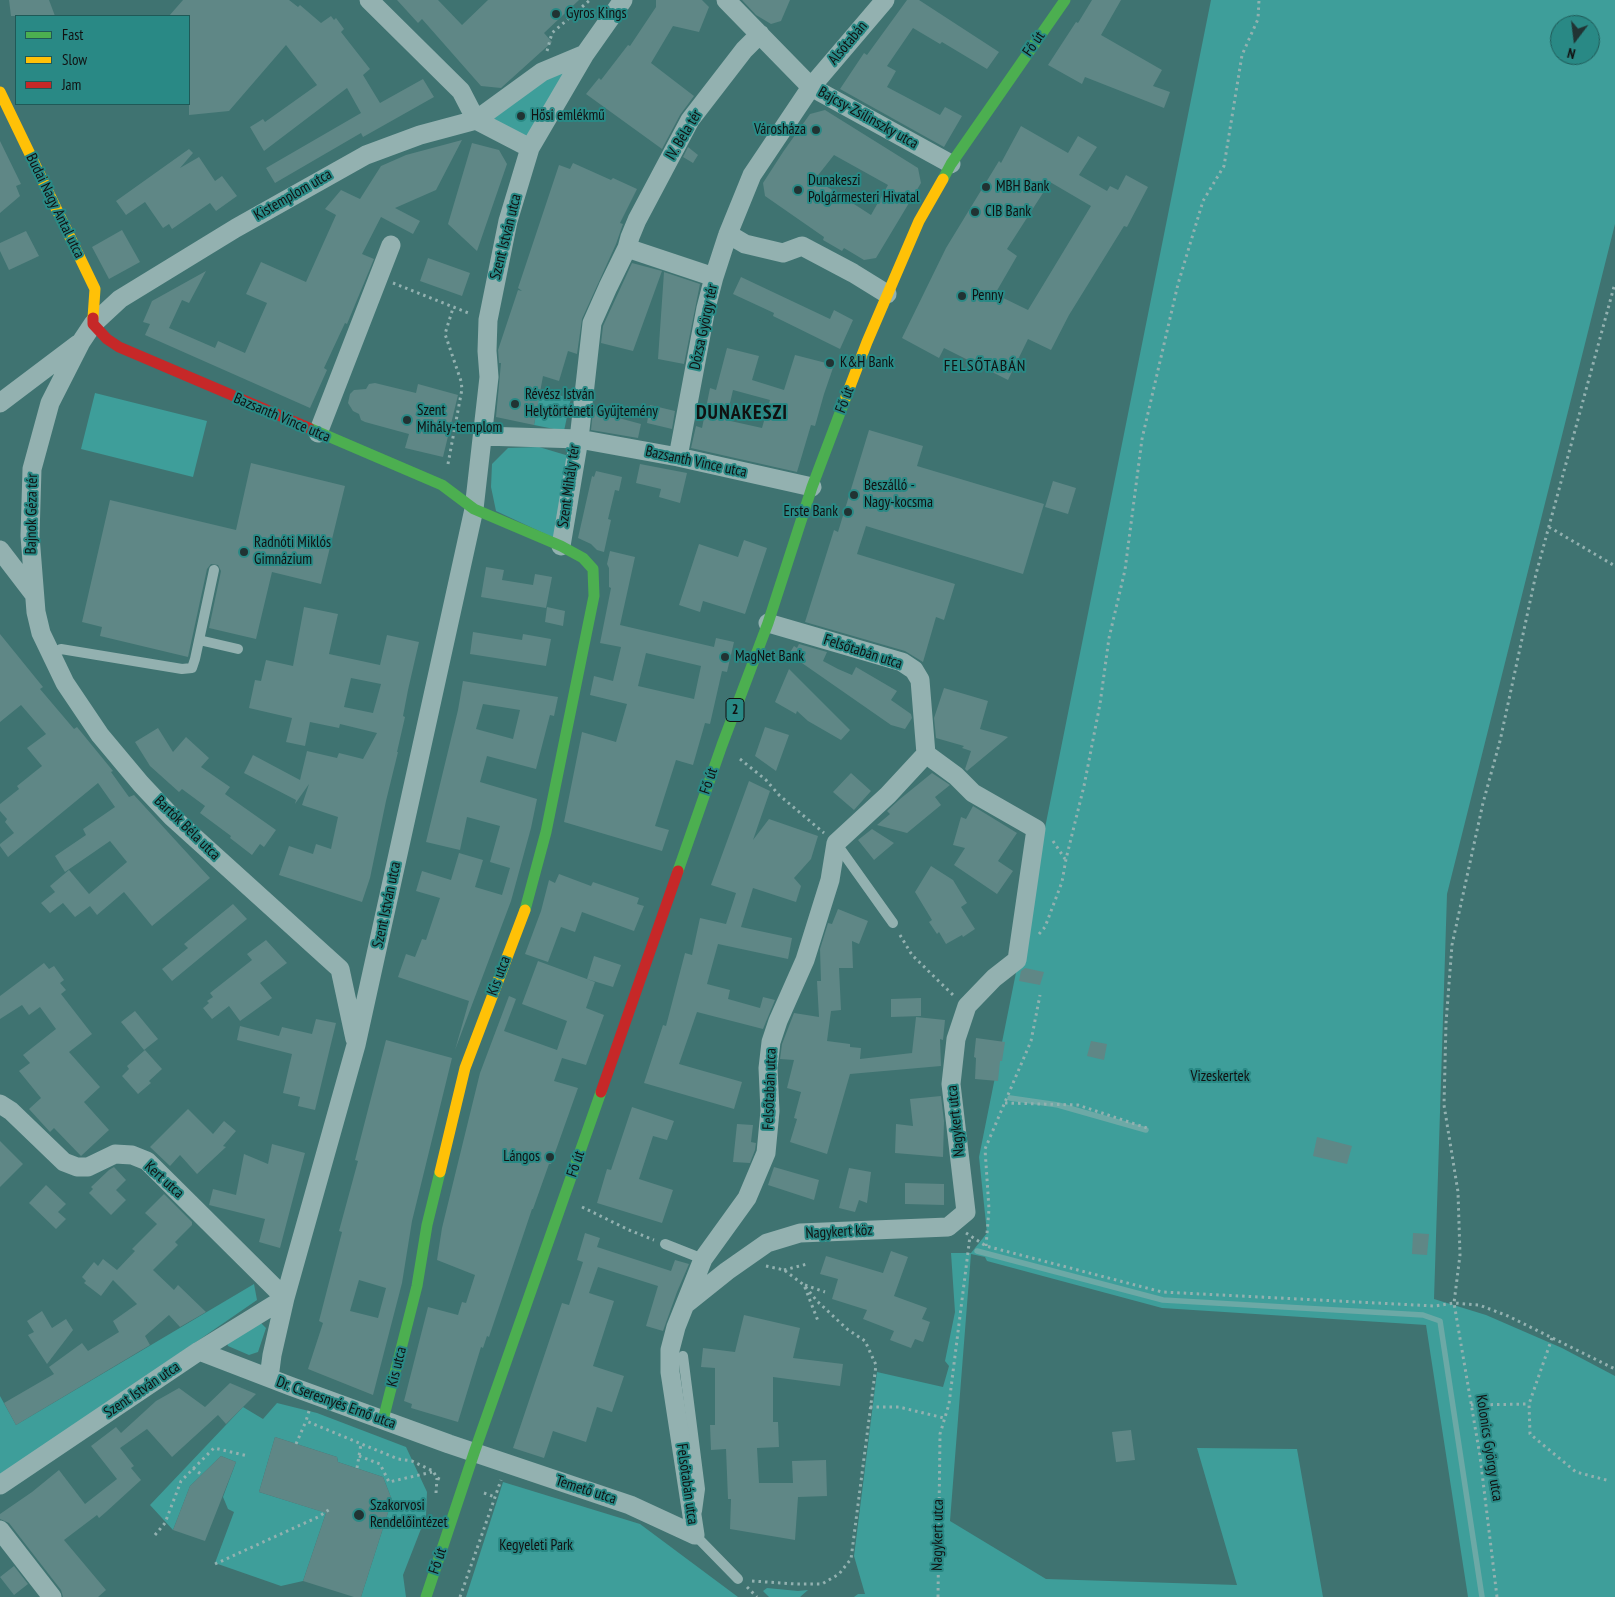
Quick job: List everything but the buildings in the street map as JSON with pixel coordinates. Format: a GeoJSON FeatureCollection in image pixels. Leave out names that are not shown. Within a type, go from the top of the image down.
{"type":"FeatureCollection","features":[{"type":"Feature","properties":{"kind":"main road","name":"Fő út"},"geometry":{"type":"LineString","coordinates":[[426,1597],[474,1453],[722,745],[768,622],[812,487],[886,294],[919,221],[952,164],[1065,0]]}},
{"type":"Feature","properties":{"kind":"main road","name":"Budai Nagy Antal utca"},"geometry":{"type":"LineString","coordinates":[[0,92],[95,289],[93,324]]}},
{"type":"Feature","properties":{"kind":"main road","name":"Bazsanth Vince utca"},"geometry":{"type":"LineString","coordinates":[[93,324],[107,339],[119,348],[442,485],[474,509]]}},
{"type":"Feature","properties":{"kind":"main road","name":"Szent Mihály tér"},"geometry":{"type":"LineString","coordinates":[[474,509],[560,546]]}},
{"type":"Feature","properties":{"kind":"main road","name":"Kis utca"},"geometry":{"type":"LineString","coordinates":[[384,1420],[418,1286],[427,1225],[465,1068],[526,906],[546,832],[594,596],[592,570],[583,558],[560,546]]}},
{"type":"Feature","properties":{"kind":"street"},"geometry":{"type":"LineString","coordinates":[[369,0],[461,91],[476,120],[530,148]]}},
{"type":"Feature","properties":{"kind":"street","name":"Szent István utca"},"geometry":{"type":"LineString","coordinates":[[483,436],[489,377],[487,352],[488,320],[508,222],[530,148],[585,54],[623,0]]}},
{"type":"Feature","properties":{"kind":"street","name":"Bajcsy-Zsilinszky utca"},"geometry":{"type":"LineString","coordinates":[[726,0],[812,86],[952,164]]}},
{"type":"Feature","properties":{"kind":"street","name":"Alsótabán"},"geometry":{"type":"LineString","coordinates":[[812,86],[885,0]]}},
{"type":"Feature","properties":{"kind":"street","name":"IV. Béla tér"},"geometry":{"type":"LineString","coordinates":[[627,248],[637,220],[690,120],[744,50],[760,34]]}},
{"type":"Feature","properties":{"kind":"street"},"geometry":{"type":"LineString","coordinates":[[476,120],[542,72],[585,54]]}},
{"type":"Feature","properties":{"kind":"street"},"geometry":{"type":"LineString","coordinates":[[714,277],[728,234],[752,175],[812,86]]}},
{"type":"Feature","properties":{"kind":"street","name":"Kistemplom utca"},"geometry":{"type":"LineString","coordinates":[[81,342],[93,324],[120,299],[236,228],[366,154],[420,135],[476,120]]}},
{"type":"Feature","properties":{"kind":"street"},"geometry":{"type":"LineString","coordinates":[[728,234],[745,244],[783,254],[802,246],[853,273],[886,294]]}},
{"type":"Feature","properties":{"kind":"street"},"geometry":{"type":"LineString","coordinates":[[318,433],[391,245]]}},
{"type":"Feature","properties":{"kind":"street"},"geometry":{"type":"LineString","coordinates":[[579,439],[592,323],[627,248]]}},
{"type":"Feature","properties":{"kind":"street","name":"Dózsa György tér"},"geometry":{"type":"LineString","coordinates":[[627,248],[714,277],[706,308],[678,457]]}},
{"type":"Feature","properties":{"kind":"street"},"geometry":{"type":"LineString","coordinates":[[0,403],[81,342]]}},
{"type":"Feature","properties":{"kind":"street","name":"Bajnok Géza tér"},"geometry":{"type":"LineString","coordinates":[[33,593],[30,536],[32,469],[50,403],[81,342]]}},
{"type":"Feature","properties":{"kind":"street"},"geometry":{"type":"LineString","coordinates":[[474,509],[483,436]]}},
{"type":"Feature","properties":{"kind":"street","name":"Szent Mihály tér"},"geometry":{"type":"LineString","coordinates":[[483,436],[579,439],[560,546]]}},
{"type":"Feature","properties":{"kind":"street","name":"Bazsanth Vince utca"},"geometry":{"type":"LineString","coordinates":[[579,439],[678,457],[812,487]]}},
{"type":"Feature","properties":{"kind":"street","name":"Szent István utca"},"geometry":{"type":"LineString","coordinates":[[269,1378],[272,1355],[285,1298],[356,1045],[474,509]]}},
{"type":"Feature","properties":{"kind":"street","name":"Bajnok Géza tér"},"geometry":{"type":"LineString","coordinates":[[0,550],[33,593]]}},
{"type":"Feature","properties":{"kind":"street","name":"Bartók Béla utca"},"geometry":{"type":"LineString","coordinates":[[33,593],[41,633],[65,683],[88,718],[141,784],[172,817],[340,969],[356,1045]]}},
{"type":"Feature","properties":{"kind":"street","name":"Felsőtabán utca"},"geometry":{"type":"LineString","coordinates":[[768,622],[902,662],[914,670],[920,680],[926,754]]}},
{"type":"Feature","properties":{"kind":"street"},"geometry":{"type":"LineString","coordinates":[[836,843],[888,795],[926,754],[956,776],[973,793],[1036,829],[1018,960]]}},
{"type":"Feature","properties":{"kind":"street","name":"Felsőtabán utca"},"geometry":{"type":"LineString","coordinates":[[695,1535],[670,1372],[670,1350],[684,1306],[703,1259],[747,1198],[766,1153],[770,1111],[768,1068],[771,1042],[778,1021],[805,960],[830,880],[836,843]]}},
{"type":"Feature","properties":{"kind":"street","name":"Nagykert utca"},"geometry":{"type":"LineString","coordinates":[[954,1223],[966,1212],[950,1084],[956,1039],[967,1006],[994,978],[1018,960]]}},
{"type":"Feature","properties":{"kind":"street","name":"Kert utca"},"geometry":{"type":"LineString","coordinates":[[0,1104],[11,1111],[64,1162],[71,1165],[88,1167],[115,1154],[132,1155],[147,1162],[285,1298]]}},
{"type":"Feature","properties":{"kind":"street","name":"Nagykert köz"},"geometry":{"type":"LineString","coordinates":[[684,1306],[767,1243],[800,1233],[948,1227],[954,1223]]}},
{"type":"Feature","properties":{"kind":"street","name":"Szent István utca"},"geometry":{"type":"LineString","coordinates":[[0,1485],[199,1351],[285,1298]]}},
{"type":"Feature","properties":{"kind":"street","name":"Dr. Cseresnyés Ernő utca"},"geometry":{"type":"LineString","coordinates":[[199,1351],[313,1395],[474,1453]]}},
{"type":"Feature","properties":{"kind":"street","name":"Temető utca"},"geometry":{"type":"LineString","coordinates":[[474,1453],[630,1505],[695,1535]]}},
{"type":"Feature","properties":{"kind":"street"},"geometry":{"type":"LineString","coordinates":[[0,1530],[52,1597]]}},
{"type":"Feature","properties":{"kind":"lane"},"geometry":{"type":"LineString","coordinates":[[50,655],[61,649],[182,669],[192,668],[214,570]]}},
{"type":"Feature","properties":{"kind":"lane"},"geometry":{"type":"LineString","coordinates":[[199,640],[238,649]]}},
{"type":"Feature","properties":{"kind":"lane"},"geometry":{"type":"LineString","coordinates":[[836,843],[893,923]]}},
{"type":"Feature","properties":{"kind":"lane"},"geometry":{"type":"LineString","coordinates":[[665,1244],[703,1259]]}},
{"type":"Feature","properties":{"kind":"lane"},"geometry":{"type":"LineString","coordinates":[[683,1356],[700,1489],[695,1535]]}},
{"type":"Feature","properties":{"kind":"lane","name":"Felsőtabán utca"},"geometry":{"type":"LineString","coordinates":[[695,1535],[738,1580]]}},
{"type":"Feature","properties":{"kind":"path"},"geometry":{"type":"LineString","coordinates":[[542,72],[552,32],[590,0]]}},
{"type":"Feature","properties":{"kind":"path"},"geometry":{"type":"LineString","coordinates":[[1018,960],[1045,927],[1062,882],[1084,786],[1100,704],[1109,638],[1125,570],[1142,438],[1178,284],[1203,202],[1224,166],[1242,56],[1258,19],[1259,0]]}},
{"type":"Feature","properties":{"kind":"path"},"geometry":{"type":"LineString","coordinates":[[379,277],[488,320]]}},
{"type":"Feature","properties":{"kind":"path","name":"Kolonics György utca"},"geometry":{"type":"LineString","coordinates":[[1497,1597],[1480,1456],[1454,1303],[1460,1255],[1458,1192],[1444,1105],[1446,1023],[1452,945],[1483,802],[1500,740],[1536,574],[1615,283]]}},
{"type":"Feature","properties":{"kind":"path"},"geometry":{"type":"LineString","coordinates":[[448,462],[462,389],[445,334],[454,308]]}},
{"type":"Feature","properties":{"kind":"path"},"geometry":{"type":"LineString","coordinates":[[1549,527],[1615,566]]}},
{"type":"Feature","properties":{"kind":"path"},"geometry":{"type":"LineString","coordinates":[[722,745],[766,780],[779,795],[836,843]]}},
{"type":"Feature","properties":{"kind":"path"},"geometry":{"type":"LineString","coordinates":[[893,923],[912,955],[956,998],[967,1006]]}},
{"type":"Feature","properties":{"kind":"path"},"geometry":{"type":"LineString","coordinates":[[1040,995],[1031,1041],[985,1149],[989,1209],[986,1246],[1162,1292],[1435,1306],[1454,1303],[1479,1305],[1501,1313],[1615,1369]]}},
{"type":"Feature","properties":{"kind":"path"},"geometry":{"type":"LineString","coordinates":[[1005,1103],[1078,1106],[1147,1128]]}},
{"type":"Feature","properties":{"kind":"path"},"geometry":{"type":"LineString","coordinates":[[581,1207],[629,1230],[665,1244]]}},
{"type":"Feature","properties":{"kind":"path","name":"Nagykert utca"},"geometry":{"type":"LineString","coordinates":[[938,1597],[940,1434],[949,1404],[970,1236],[986,1246]]}},
{"type":"Feature","properties":{"kind":"path"},"geometry":{"type":"LineString","coordinates":[[784,1270],[807,1264]]}},
{"type":"Feature","properties":{"kind":"path"},"geometry":{"type":"LineString","coordinates":[[733,1267],[760,1265],[784,1270],[804,1285],[847,1330],[865,1341],[876,1364],[851,1559],[839,1574],[822,1584],[738,1580]]}},
{"type":"Feature","properties":{"kind":"path"},"geometry":{"type":"LineString","coordinates":[[804,1285],[825,1292]]}},
{"type":"Feature","properties":{"kind":"path"},"geometry":{"type":"LineString","coordinates":[[804,1285],[818,1321]]}},
{"type":"Feature","properties":{"kind":"path"},"geometry":{"type":"LineString","coordinates":[[1552,1338],[1529,1404],[1530,1434],[1576,1472],[1610,1481]]}},
{"type":"Feature","properties":{"kind":"path"},"geometry":{"type":"LineString","coordinates":[[296,1444],[306,1421],[313,1395]]}},
{"type":"Feature","properties":{"kind":"path"},"geometry":{"type":"LineString","coordinates":[[1471,1405],[1529,1404]]}},
{"type":"Feature","properties":{"kind":"path"},"geometry":{"type":"LineString","coordinates":[[870,1407],[899,1407],[944,1418]]}},
{"type":"Feature","properties":{"kind":"path"},"geometry":{"type":"LineString","coordinates":[[306,1421],[398,1459],[412,1461],[433,1472],[437,1478],[495,1497]]}},
{"type":"Feature","properties":{"kind":"path"},"geometry":{"type":"LineString","coordinates":[[357,1468],[361,1444]]}},
{"type":"Feature","properties":{"kind":"path"},"geometry":{"type":"LineString","coordinates":[[155,1535],[165,1523],[181,1481],[214,1448],[248,1456]]}},
{"type":"Feature","properties":{"kind":"path"},"geometry":{"type":"LineString","coordinates":[[359,1456],[380,1464],[389,1482],[433,1472]]}},
{"type":"Feature","properties":{"kind":"path"},"geometry":{"type":"LineString","coordinates":[[460,1597],[506,1464]]}},
{"type":"Feature","properties":{"kind":"path"},"geometry":{"type":"LineString","coordinates":[[193,1468],[202,1475]]}},
{"type":"Feature","properties":{"kind":"path"},"geometry":{"type":"LineString","coordinates":[[214,1564],[330,1510]]}},
{"type":"Feature","properties":{"kind":"green space","name":"Vizeskertek"},"geometry":{"type":"Polygon","coordinates":[[[1211,0],[1615,0],[1615,224],[1447,894],[1434,1299],[1486,1315],[1562,1348],[1615,1376],[1615,1597],[1468,1597],[1426,1325],[1162,1308],[987,1261],[985,1257],[971,1254],[950,1521],[1046,1579],[1237,1585],[1197,1448],[1297,1449],[1323,1597],[854,1597],[858,1594],[865,1594],[854,1556],[877,1372],[943,1387],[949,1366],[945,1361],[955,1312],[951,1253],[971,1253],[987,1233],[979,1157],[1211,0]]]}},
{"type":"Feature","properties":{"kind":"green space"},"geometry":{"type":"Polygon","coordinates":[[[585,54],[530,148],[476,120],[585,54]]]}},
{"type":"Feature","properties":{"kind":"green space"},"geometry":{"type":"Polygon","coordinates":[[[540,391],[571,398],[564,431],[534,425],[540,391]]]}},
{"type":"Feature","properties":{"kind":"green space"},"geometry":{"type":"Polygon","coordinates":[[[95,393],[207,421],[193,477],[81,449],[95,393]]]}},
{"type":"Feature","properties":{"kind":"green space"},"geometry":{"type":"Polygon","coordinates":[[[539,447],[569,456],[554,538],[496,511],[491,487],[492,464],[508,448],[539,447]]]}},
{"type":"Feature","properties":{"kind":"green space"},"geometry":{"type":"Polygon","coordinates":[[[254,1284],[257,1300],[0,1477],[0,1396],[16,1425],[254,1284]]]}},
{"type":"Feature","properties":{"kind":"green space"},"geometry":{"type":"Polygon","coordinates":[[[261,1323],[266,1328],[258,1352],[249,1355],[228,1346],[226,1340],[261,1323]]]}},
{"type":"Feature","properties":{"kind":"green space"},"geometry":{"type":"Polygon","coordinates":[[[277,1403],[317,1413],[406,1447],[427,1492],[426,1516],[403,1575],[406,1597],[361,1597],[392,1500],[383,1477],[338,1462],[337,1457],[275,1437],[259,1492],[320,1511],[322,1505],[328,1507],[303,1581],[281,1586],[215,1563],[234,1512],[228,1509],[223,1497],[236,1462],[221,1456],[190,1486],[173,1530],[150,1505],[243,1407],[263,1419],[277,1403]]]}},
{"type":"Feature","properties":{"kind":"green space","name":"Kegyeleti Park"},"geometry":{"type":"Polygon","coordinates":[[[503,1482],[640,1524],[738,1597],[466,1597],[503,1482]]]}},
{"type":"Feature","properties":{"kind":"green space"},"geometry":{"type":"Polygon","coordinates":[[[767,1588],[808,1590],[800,1597],[769,1597],[763,1591],[767,1588]]]}},
{"type":"Feature","properties":{"kind":"waterway"},"geometry":{"type":"LineString","coordinates":[[1010,1098],[1058,1105],[1146,1130]]}},
{"type":"Feature","properties":{"kind":"waterway"},"geometry":{"type":"LineString","coordinates":[[977,1251],[1163,1300],[1423,1315],[1440,1321],[1482,1597]]}},
{"type":"Feature","properties":{"kind":"traffic: fast"},"geometry":{"type":"LineString","coordinates":[[943,179],[951,164],[1065,0]]}},
{"type":"Feature","properties":{"kind":"traffic: fast"},"geometry":{"type":"LineString","coordinates":[[678,871],[722,745],[768,623],[812,487],[846,397]]}},
{"type":"Feature","properties":{"kind":"traffic: fast"},"geometry":{"type":"LineString","coordinates":[[309,428],[442,485],[474,509],[561,546],[583,558],[593,569],[594,596],[546,832],[525,910]]}},
{"type":"Feature","properties":{"kind":"traffic: fast"},"geometry":{"type":"LineString","coordinates":[[426,1597],[474,1453],[601,1092]]}},
{"type":"Feature","properties":{"kind":"traffic: fast"},"geometry":{"type":"LineString","coordinates":[[383,1420],[417,1286],[427,1225],[440,1172]]}},
{"type":"Feature","properties":{"kind":"traffic: slow"},"geometry":{"type":"LineString","coordinates":[[0,92],[95,289],[93,318]]}},
{"type":"Feature","properties":{"kind":"traffic: slow"},"geometry":{"type":"LineString","coordinates":[[846,397],[867,342],[919,221],[943,179]]}},
{"type":"Feature","properties":{"kind":"traffic: slow"},"geometry":{"type":"LineString","coordinates":[[440,1172],[465,1068],[525,910]]}},
{"type":"Feature","properties":{"kind":"traffic: jam"},"geometry":{"type":"LineString","coordinates":[[93,318],[93,324],[107,339],[119,347],[309,428]]}},
{"type":"Feature","properties":{"kind":"traffic: jam"},"geometry":{"type":"LineString","coordinates":[[601,1092],[678,871]]}},
{"type":"Feature","properties":{"kind":"place","name":"Gyros Kings"},"geometry":{"type":"Point","coordinates":[556,14]}},
{"type":"Feature","properties":{"kind":"place","name":"Hősi emlékmű"},"geometry":{"type":"Point","coordinates":[521,116]}},
{"type":"Feature","properties":{"kind":"place","name":"Városháza"},"geometry":{"type":"Point","coordinates":[816,130]}},
{"type":"Feature","properties":{"kind":"place","name":"MBH Bank"},"geometry":{"type":"Point","coordinates":[986,187]}},
{"type":"Feature","properties":{"kind":"place","name":"Dunakeszi Polgármesteri Hivatal"},"geometry":{"type":"Point","coordinates":[798,190]}},
{"type":"Feature","properties":{"kind":"place","name":"CIB Bank"},"geometry":{"type":"Point","coordinates":[975,212]}},
{"type":"Feature","properties":{"kind":"place","name":"Penny"},"geometry":{"type":"Point","coordinates":[962,296]}},
{"type":"Feature","properties":{"kind":"place","name":"K&H Bank"},"geometry":{"type":"Point","coordinates":[830,363]}},
{"type":"Feature","properties":{"kind":"place","name":"Révész István Helytörténeti Gyűjtemény"},"geometry":{"type":"Point","coordinates":[515,404]}},
{"type":"Feature","properties":{"kind":"place","name":"Szent Mihály-templom"},"geometry":{"type":"Point","coordinates":[407,420]}},
{"type":"Feature","properties":{"kind":"place","name":"Beszálló - Nagy-kocsma"},"geometry":{"type":"Point","coordinates":[854,495]}},
{"type":"Feature","properties":{"kind":"place","name":"Erste Bank"},"geometry":{"type":"Point","coordinates":[848,512]}},
{"type":"Feature","properties":{"kind":"place","name":"Radnóti Miklós Gimnázium"},"geometry":{"type":"Point","coordinates":[244,552]}},
{"type":"Feature","properties":{"kind":"place","name":"MagNet Bank"},"geometry":{"type":"Point","coordinates":[725,657]}},
{"type":"Feature","properties":{"kind":"place","name":"Lángos"},"geometry":{"type":"Point","coordinates":[550,1157]}},
{"type":"Feature","properties":{"kind":"place","name":"Szakorvosi Rendelőintézet"},"geometry":{"type":"Point","coordinates":[359,1515]}},
{"type":"Feature","properties":{"kind":"district","name":"FELSŐTABÁN"},"geometry":{"type":"Point","coordinates":[985,366]}},
{"type":"Feature","properties":{"kind":"district","name":"DUNAKESZI"},"geometry":{"type":"Point","coordinates":[742,413]}}]}
